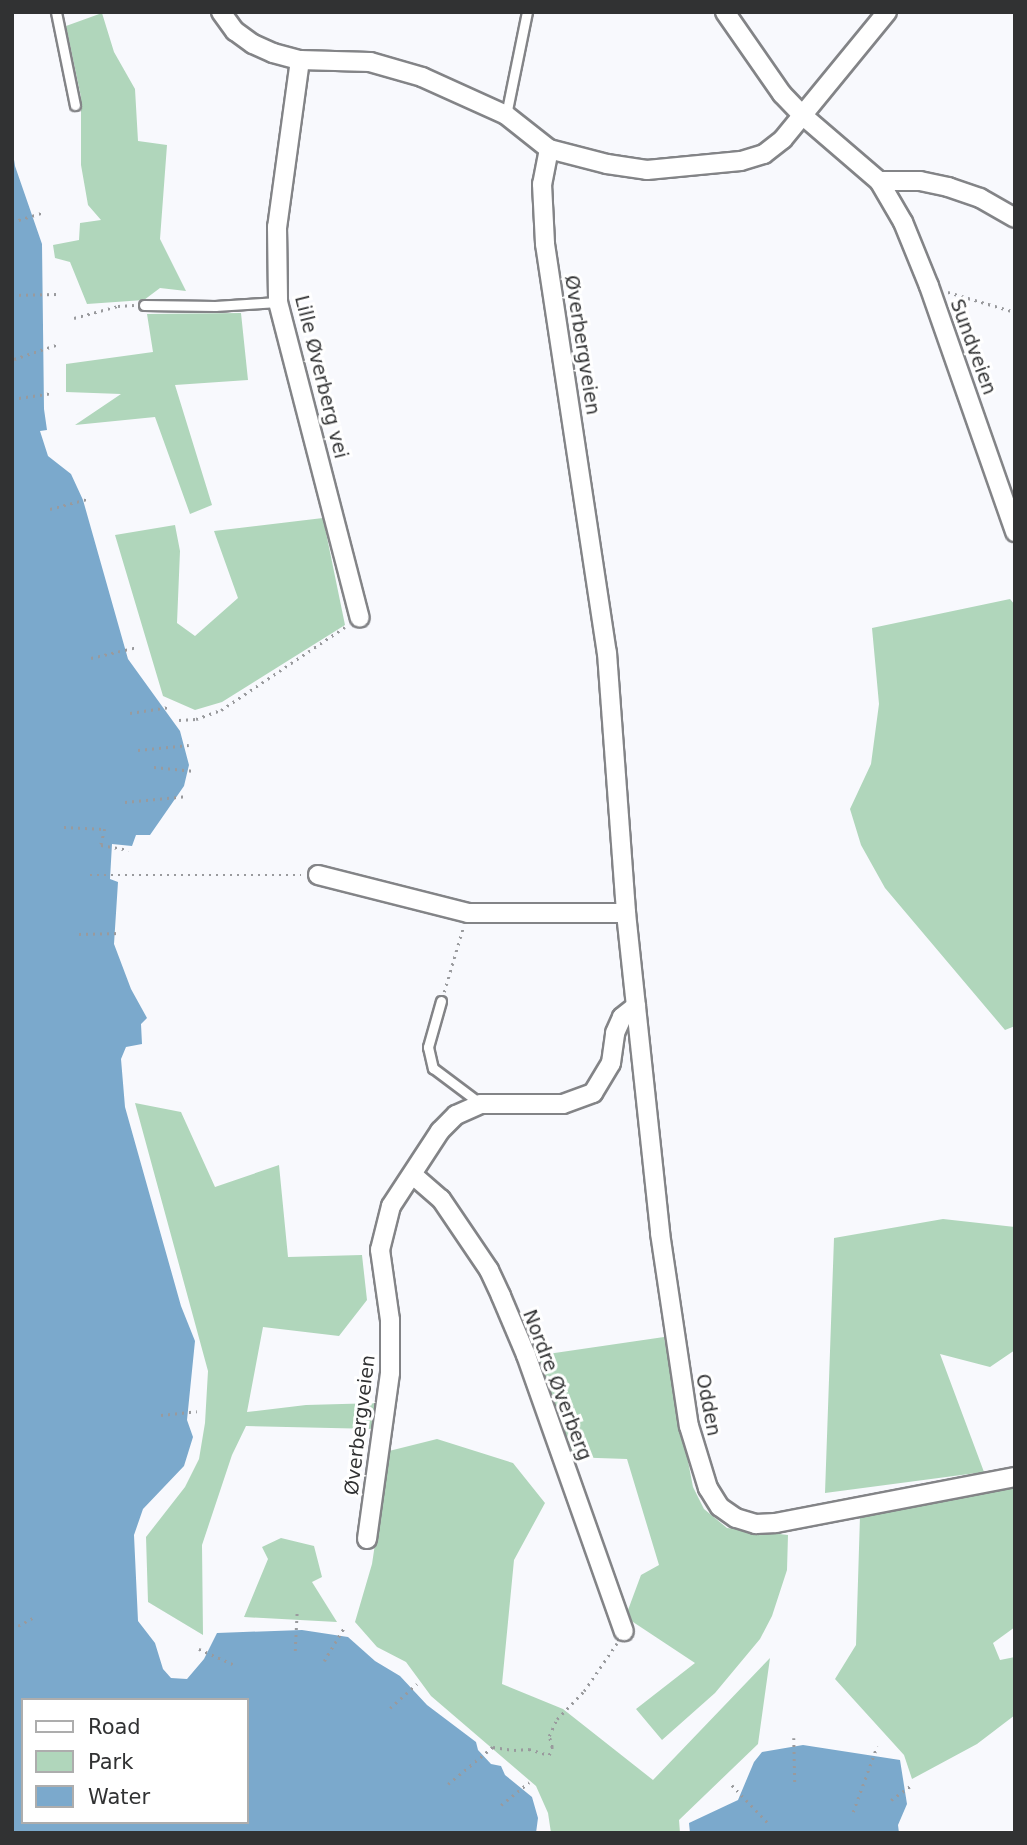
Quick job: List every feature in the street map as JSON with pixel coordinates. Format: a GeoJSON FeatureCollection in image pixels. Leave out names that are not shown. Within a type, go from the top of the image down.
{"type":"FeatureCollection","features":[{"type":"Feature","properties":{"kind":"street"},"geometry":{"type":"LineString","coordinates":[[221,12],[235,31],[253,44],[300,60],[370,62],[397,69],[506,115],[549,149],[607,164],[647,170],[741,161],[774,148],[864,43],[887,12]]}},
{"type":"Feature","properties":{"kind":"street","name":"Sundveien"},"geometry":{"type":"LineString","coordinates":[[725,12],[782,94],[801,114],[879,181],[903,222],[929,286],[1015,532]]}},
{"type":"Feature","properties":{"kind":"street","name":"Lille Øverberg vei"},"geometry":{"type":"LineString","coordinates":[[300,60],[277,227],[278,302],[360,618]]}},
{"type":"Feature","properties":{"kind":"street","name":"Øverbergveien"},"geometry":{"type":"LineString","coordinates":[[367,1539],[390,1373],[390,1320],[380,1250],[391,1206],[440,1131],[456,1115],[481,1104],[563,1104],[593,1093],[611,1063],[615,1033],[622,1017],[636,1006],[626,913],[607,653],[545,244],[542,184],[549,149]]}},
{"type":"Feature","properties":{"kind":"street"},"geometry":{"type":"LineString","coordinates":[[879,181],[920,181],[948,187],[980,198],[1015,218]]}},
{"type":"Feature","properties":{"kind":"street"},"geometry":{"type":"LineString","coordinates":[[318,875],[468,913],[626,913]]}},
{"type":"Feature","properties":{"kind":"street","name":"Odden"},"geometry":{"type":"LineString","coordinates":[[636,1006],[660,1233],[689,1426],[708,1488],[720,1507],[736,1518],[757,1524],[776,1523],[1015,1477]]}},
{"type":"Feature","properties":{"kind":"street","name":"Nordre Øverberg"},"geometry":{"type":"LineString","coordinates":[[412,1175],[441,1199],[489,1270],[526,1355],[624,1631]]}},
{"type":"Feature","properties":{"kind":"lane"},"geometry":{"type":"LineString","coordinates":[[56,12],[75,105]]}},
{"type":"Feature","properties":{"kind":"lane"},"geometry":{"type":"LineString","coordinates":[[506,115],[527,12]]}},
{"type":"Feature","properties":{"kind":"lane"},"geometry":{"type":"LineString","coordinates":[[144,305],[215,306],[278,302]]}},
{"type":"Feature","properties":{"kind":"lane"},"geometry":{"type":"LineString","coordinates":[[441,1001],[428,1047],[433,1068],[481,1104]]}},
{"type":"Feature","properties":{"kind":"path"},"geometry":{"type":"LineString","coordinates":[[12,222],[42,213]]}},
{"type":"Feature","properties":{"kind":"path"},"geometry":{"type":"LineString","coordinates":[[929,286],[1015,312]]}},
{"type":"Feature","properties":{"kind":"path"},"geometry":{"type":"LineString","coordinates":[[12,295],[57,294]]}},
{"type":"Feature","properties":{"kind":"path"},"geometry":{"type":"LineString","coordinates":[[74,318],[118,306],[144,305]]}},
{"type":"Feature","properties":{"kind":"path"},"geometry":{"type":"LineString","coordinates":[[14,359],[59,344]]}},
{"type":"Feature","properties":{"kind":"path"},"geometry":{"type":"LineString","coordinates":[[12,399],[53,393]]}},
{"type":"Feature","properties":{"kind":"path"},"geometry":{"type":"LineString","coordinates":[[50,509],[88,499]]}},
{"type":"Feature","properties":{"kind":"path"},"geometry":{"type":"LineString","coordinates":[[179,720],[196,719],[221,710],[360,618]]}},
{"type":"Feature","properties":{"kind":"path"},"geometry":{"type":"LineString","coordinates":[[92,658],[137,647]]}},
{"type":"Feature","properties":{"kind":"path"},"geometry":{"type":"LineString","coordinates":[[130,713],[170,707]]}},
{"type":"Feature","properties":{"kind":"path"},"geometry":{"type":"LineString","coordinates":[[138,750],[189,745]]}},
{"type":"Feature","properties":{"kind":"path"},"geometry":{"type":"LineString","coordinates":[[154,767],[195,771]]}},
{"type":"Feature","properties":{"kind":"path"},"geometry":{"type":"LineString","coordinates":[[125,802],[188,796]]}},
{"type":"Feature","properties":{"kind":"path"},"geometry":{"type":"LineString","coordinates":[[64,827],[104,829],[101,845],[130,850]]}},
{"type":"Feature","properties":{"kind":"path"},"geometry":{"type":"LineString","coordinates":[[117,874],[90,875],[318,875]]}},
{"type":"Feature","properties":{"kind":"path"},"geometry":{"type":"LineString","coordinates":[[441,1001],[468,913]]}},
{"type":"Feature","properties":{"kind":"path"},"geometry":{"type":"LineString","coordinates":[[79,934],[121,933]]}},
{"type":"Feature","properties":{"kind":"path"},"geometry":{"type":"LineString","coordinates":[[162,1415],[197,1411]]}},
{"type":"Feature","properties":{"kind":"path"},"geometry":{"type":"LineString","coordinates":[[295,1651],[297,1610]]}},
{"type":"Feature","properties":{"kind":"path"},"geometry":{"type":"LineString","coordinates":[[12,1629],[36,1616]]}},
{"type":"Feature","properties":{"kind":"path"},"geometry":{"type":"LineString","coordinates":[[324,1661],[344,1628]]}},
{"type":"Feature","properties":{"kind":"path"},"geometry":{"type":"LineString","coordinates":[[448,1784],[494,1746],[514,1751],[528,1749],[549,1755],[552,1747],[549,1735],[557,1719],[584,1691],[624,1631]]}},
{"type":"Feature","properties":{"kind":"path"},"geometry":{"type":"LineString","coordinates":[[199,1649],[233,1664]]}},
{"type":"Feature","properties":{"kind":"path"},"geometry":{"type":"LineString","coordinates":[[390,1708],[417,1684]]}},
{"type":"Feature","properties":{"kind":"path"},"geometry":{"type":"LineString","coordinates":[[794,1738],[795,1786]]}},
{"type":"Feature","properties":{"kind":"path"},"geometry":{"type":"LineString","coordinates":[[853,1812],[877,1746]]}},
{"type":"Feature","properties":{"kind":"path"},"geometry":{"type":"LineString","coordinates":[[501,1805],[529,1782]]}},
{"type":"Feature","properties":{"kind":"path"},"geometry":{"type":"LineString","coordinates":[[732,1785],[769,1824]]}},
{"type":"Feature","properties":{"kind":"path"},"geometry":{"type":"LineString","coordinates":[[891,1800],[912,1785]]}},
{"type":"Feature","properties":{"kind":"green space"},"geometry":{"type":"Polygon","coordinates":[[[102,13],[114,52],[135,89],[138,141],[167,145],[160,239],[186,291],[160,288],[144,300],[87,304],[70,262],[55,258],[53,245],[79,240],[80,223],[101,220],[88,205],[81,165],[81,97],[66,26],[102,13]]]}},
{"type":"Feature","properties":{"kind":"green space"},"geometry":{"type":"Polygon","coordinates":[[[241,313],[248,380],[175,385],[212,505],[190,514],[155,417],[75,425],[121,394],[66,392],[66,364],[153,352],[147,314],[241,313]]]}},
{"type":"Feature","properties":{"kind":"green space"},"geometry":{"type":"Polygon","coordinates":[[[323,518],[345,625],[222,702],[195,710],[163,696],[115,535],[175,525],[180,551],[177,623],[195,636],[238,598],[214,531],[323,518]]]}},
{"type":"Feature","properties":{"kind":"green space"},"geometry":{"type":"Polygon","coordinates":[[[1010,599],[1015,605],[1015,1026],[1005,1030],[885,888],[861,845],[850,809],[871,764],[879,704],[872,628],[1010,599]]]}},
{"type":"Feature","properties":{"kind":"green space"},"geometry":{"type":"Polygon","coordinates":[[[135,1103],[181,1112],[215,1187],[279,1165],[288,1257],[362,1255],[367,1300],[339,1336],[263,1327],[247,1412],[306,1405],[378,1403],[375,1429],[246,1426],[232,1455],[202,1545],[203,1635],[148,1602],[146,1537],[185,1487],[199,1459],[205,1423],[208,1371],[135,1103]]]}},
{"type":"Feature","properties":{"kind":"green space"},"geometry":{"type":"Polygon","coordinates":[[[943,1219],[1015,1227],[1015,1350],[990,1367],[940,1354],[984,1472],[825,1493],[834,1238],[943,1219]]]}},
{"type":"Feature","properties":{"kind":"green space"},"geometry":{"type":"Polygon","coordinates":[[[664,1337],[693,1487],[704,1509],[727,1528],[788,1535],[787,1570],[772,1616],[760,1639],[715,1693],[662,1740],[636,1709],[695,1663],[630,1620],[628,1610],[641,1575],[659,1565],[627,1459],[568,1457],[534,1356],[664,1337]]]}},
{"type":"Feature","properties":{"kind":"green space"},"geometry":{"type":"Polygon","coordinates":[[[437,1439],[513,1463],[545,1503],[514,1560],[502,1684],[563,1709],[653,1780],[770,1658],[758,1744],[679,1820],[680,1833],[551,1833],[548,1813],[536,1786],[431,1696],[406,1662],[377,1647],[355,1622],[372,1564],[389,1451],[437,1439]]]}},
{"type":"Feature","properties":{"kind":"green space"},"geometry":{"type":"Polygon","coordinates":[[[1015,1484],[1015,1627],[993,1643],[1000,1660],[1015,1657],[1015,1715],[977,1744],[912,1779],[904,1755],[835,1679],[856,1645],[860,1516],[1015,1484]]]}},
{"type":"Feature","properties":{"kind":"green space"},"geometry":{"type":"Polygon","coordinates":[[[281,1538],[314,1546],[322,1577],[312,1582],[337,1622],[244,1617],[268,1559],[262,1547],[281,1538]]]}},
{"type":"Feature","properties":{"kind":"water"},"geometry":{"type":"Polygon","coordinates":[[[12,146],[15,166],[42,244],[44,409],[47,430],[40,431],[48,456],[71,474],[83,500],[128,659],[180,731],[189,765],[184,786],[150,835],[136,835],[132,846],[112,844],[110,879],[118,882],[114,944],[131,989],[147,1018],[141,1024],[142,1044],[126,1047],[121,1059],[125,1107],[181,1306],[195,1341],[187,1420],[193,1437],[184,1466],[143,1509],[134,1535],[138,1621],[155,1643],[163,1669],[171,1678],[187,1679],[204,1659],[217,1633],[302,1630],[348,1637],[375,1661],[400,1676],[427,1705],[476,1742],[478,1750],[491,1764],[501,1766],[505,1775],[532,1797],[538,1818],[536,1833],[12,1833],[12,146]]]}},
{"type":"Feature","properties":{"kind":"water"},"geometry":{"type":"Polygon","coordinates":[[[803,1745],[900,1760],[907,1804],[898,1825],[899,1833],[690,1833],[689,1823],[738,1800],[754,1762],[762,1752],[803,1745]]]}}]}
